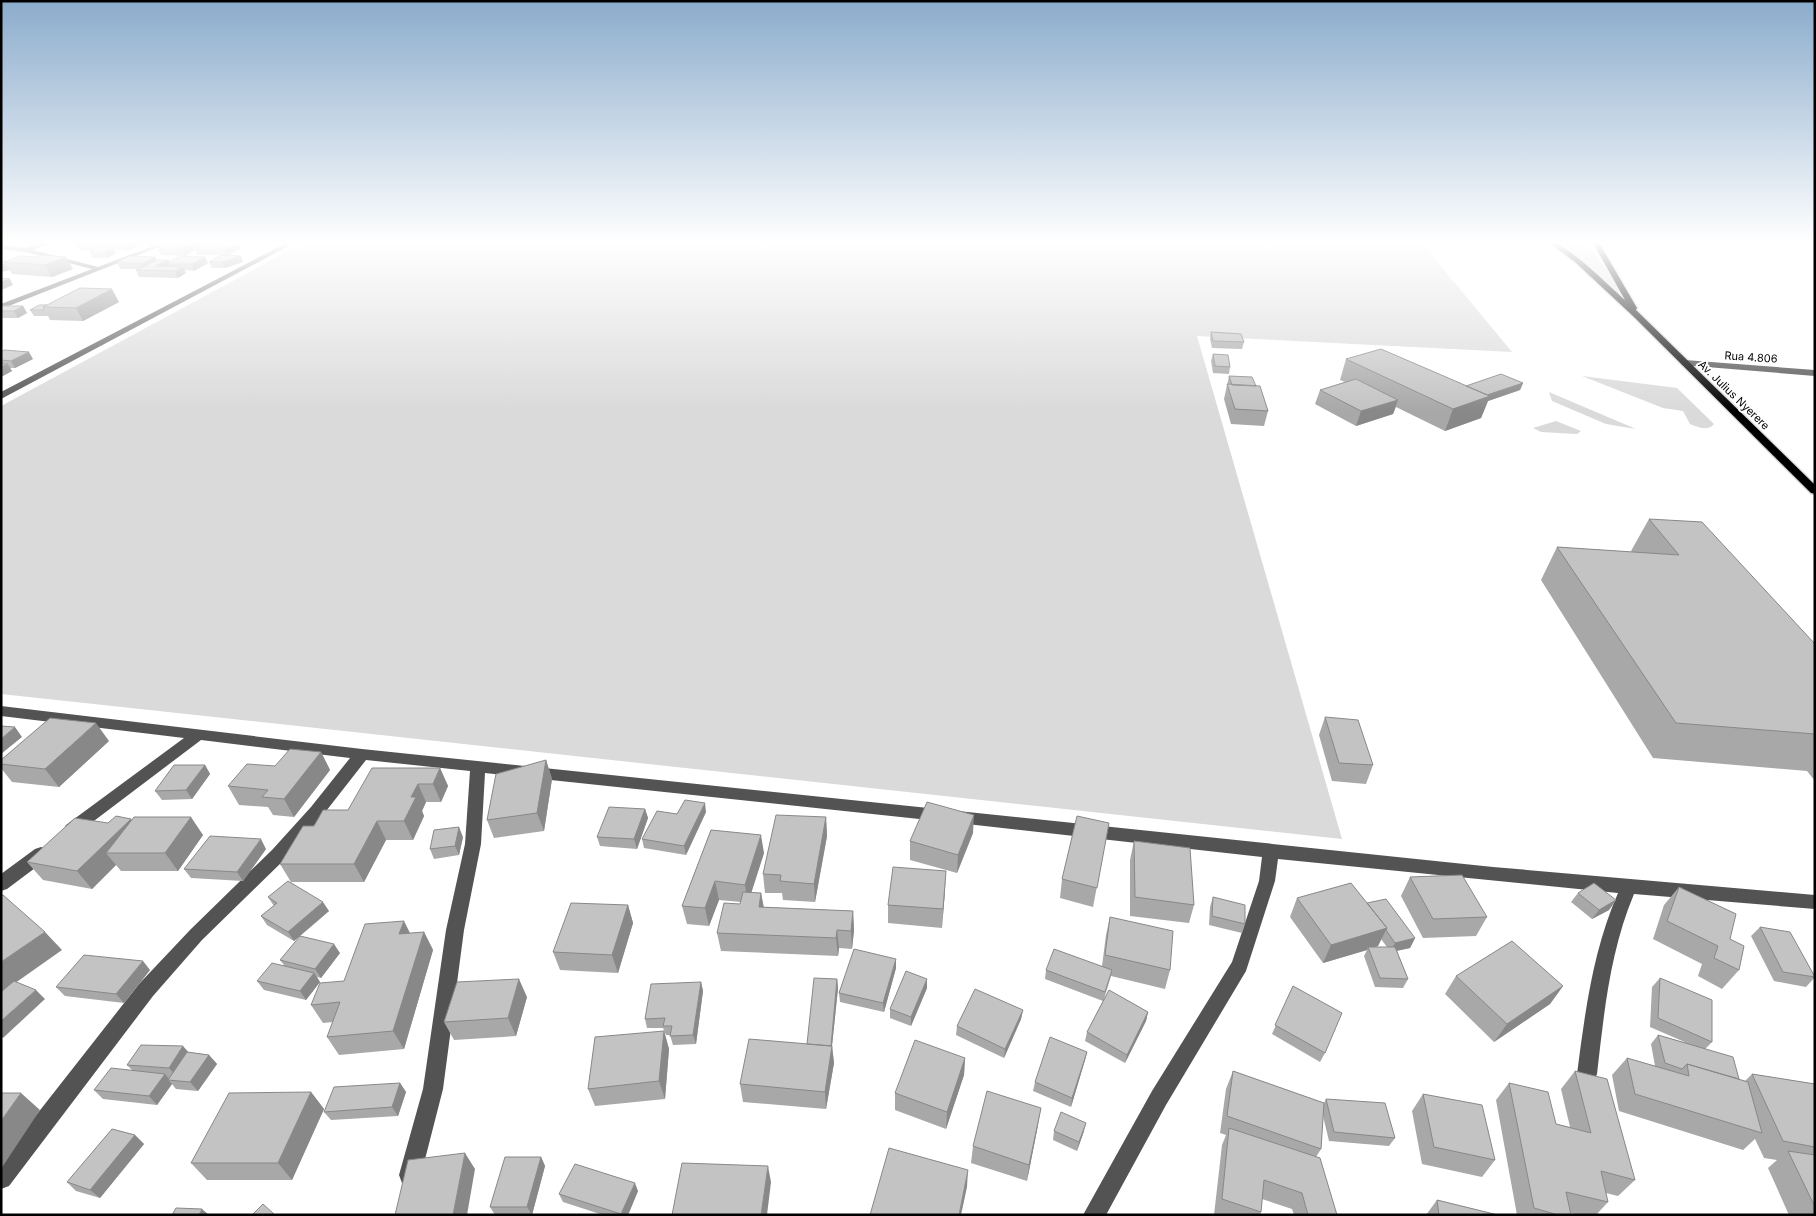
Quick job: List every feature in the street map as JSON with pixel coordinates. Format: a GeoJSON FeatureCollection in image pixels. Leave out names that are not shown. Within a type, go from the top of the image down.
{"type":"FeatureCollection","features":[{"type":"Feature","properties":{"kind":"main road","name":"Av. Julius Nyerere"},"geometry":{"type":"LineString","coordinates":[[1619,298],[1730,405],[1815,491]]}},
{"type":"Feature","properties":{"kind":"main road","name":"Av. Julius Nyerere"},"geometry":{"type":"LineString","coordinates":[[1628,298],[1637,314]]}},
{"type":"Feature","properties":{"kind":"street"},"geometry":{"type":"LineString","coordinates":[[1,307],[25,298]]}},
{"type":"Feature","properties":{"kind":"street"},"geometry":{"type":"LineString","coordinates":[[1,396],[187,298]]}},
{"type":"Feature","properties":{"kind":"street","name":"Rua 4.806"},"geometry":{"type":"LineString","coordinates":[[1685,363],[1815,372]]}},
{"type":"Feature","properties":{"kind":"street"},"geometry":{"type":"LineString","coordinates":[[1,711],[362,754],[810,801],[1271,853],[1628,889],[1815,902]]}},
{"type":"Feature","properties":{"kind":"street"},"geometry":{"type":"LineString","coordinates":[[1,884],[199,734]]}},
{"type":"Feature","properties":{"kind":"street"},"geometry":{"type":"LineString","coordinates":[[1,1178],[146,990],[196,935],[278,856],[362,754]]}},
{"type":"Feature","properties":{"kind":"street"},"geometry":{"type":"LineString","coordinates":[[407,1188],[433,1089],[455,930],[473,844],[478,766]]}},
{"type":"Feature","properties":{"kind":"street"},"geometry":{"type":"LineString","coordinates":[[1094,1215],[1159,1098],[1240,965],[1262,898],[1271,853]]}},
{"type":"Feature","properties":{"kind":"street"},"geometry":{"type":"LineString","coordinates":[[1587,1074],[1598,997],[1620,907],[1628,889]]}},
{"type":"Feature","properties":{"kind":"shaded area"},"geometry":{"type":"Polygon","coordinates":[[[202,298],[1467,298],[1512,352],[1197,336],[1342,839],[1,694],[1,406],[202,298]]]}},
{"type":"Feature","properties":{"kind":"shaded area"},"geometry":{"type":"Polygon","coordinates":[[[1619,298],[1625,298],[1637,315],[1619,298]]]}},
{"type":"Feature","properties":{"kind":"shaded area"},"geometry":{"type":"Polygon","coordinates":[[[1582,376],[1677,388],[1714,424],[1709,428],[1703,428],[1690,424],[1683,411],[1663,408],[1582,376]]]}},
{"type":"Feature","properties":{"kind":"shaded area"},"geometry":{"type":"Polygon","coordinates":[[[1549,392],[1636,429],[1606,424],[1552,401],[1549,392]]]}},
{"type":"Feature","properties":{"kind":"shaded area"},"geometry":{"type":"Polygon","coordinates":[[[1556,421],[1581,431],[1577,434],[1541,432],[1533,428],[1556,421]]]}},
{"type":"Feature","properties":{"kind":"building"},"geometry":{"type":"Polygon","coordinates":[[[61,298],[95,298],[76,308],[43,307],[61,298]]]}},
{"type":"Feature","properties":{"kind":"building"},"geometry":{"type":"Polygon","coordinates":[[[39,305],[47,305],[43,307],[44,310],[30,310],[39,305]]]}},
{"type":"Feature","properties":{"kind":"building"},"geometry":{"type":"Polygon","coordinates":[[[2,306],[23,306],[14,311],[1,311],[2,306]]]}},
{"type":"Feature","properties":{"kind":"building"},"geometry":{"type":"Polygon","coordinates":[[[1211,332],[1241,334],[1244,342],[1213,341],[1211,332]]]}},
{"type":"Feature","properties":{"kind":"building"},"geometry":{"type":"Polygon","coordinates":[[[1381,349],[1490,396],[1453,409],[1346,359],[1381,349]]]}},
{"type":"Feature","properties":{"kind":"building"},"geometry":{"type":"Polygon","coordinates":[[[4,350],[29,352],[11,361],[1,360],[1,352],[4,350]]]}},
{"type":"Feature","properties":{"kind":"building"},"geometry":{"type":"Polygon","coordinates":[[[1213,354],[1228,355],[1230,367],[1215,366],[1213,354]]]}},
{"type":"Feature","properties":{"kind":"building"},"geometry":{"type":"Polygon","coordinates":[[[1501,374],[1523,383],[1487,395],[1466,386],[1501,374]]]}},
{"type":"Feature","properties":{"kind":"building"},"geometry":{"type":"Polygon","coordinates":[[[1229,376],[1252,377],[1256,386],[1232,385],[1229,376]]]}},
{"type":"Feature","properties":{"kind":"building"},"geometry":{"type":"Polygon","coordinates":[[[1356,379],[1398,400],[1361,411],[1320,390],[1356,379]]]}},
{"type":"Feature","properties":{"kind":"building"},"geometry":{"type":"Polygon","coordinates":[[[1227,384],[1260,386],[1268,411],[1235,409],[1227,384]]]}},
{"type":"Feature","properties":{"kind":"building"},"geometry":{"type":"Polygon","coordinates":[[[1649,519],[1702,522],[1815,644],[1815,734],[1676,723],[1557,547],[1679,555],[1649,519]]]}},
{"type":"Feature","properties":{"kind":"building"},"geometry":{"type":"Polygon","coordinates":[[[1325,717],[1358,720],[1373,765],[1339,763],[1325,717]]]}},
{"type":"Feature","properties":{"kind":"building"},"geometry":{"type":"Polygon","coordinates":[[[50,718],[96,723],[45,769],[1,764],[1,760],[50,718]]]}},
{"type":"Feature","properties":{"kind":"building"},"geometry":{"type":"Polygon","coordinates":[[[1,726],[15,727],[1,739],[1,726]]]}},
{"type":"Feature","properties":{"kind":"building"},"geometry":{"type":"Polygon","coordinates":[[[290,749],[321,752],[284,799],[262,797],[268,790],[228,786],[247,764],[275,766],[290,749]]]}},
{"type":"Feature","properties":{"kind":"building"},"geometry":{"type":"Polygon","coordinates":[[[546,760],[537,813],[487,820],[496,774],[546,760]]]}},
{"type":"Feature","properties":{"kind":"building"},"geometry":{"type":"Polygon","coordinates":[[[174,765],[205,765],[186,790],[155,791],[174,765]]]}},
{"type":"Feature","properties":{"kind":"building"},"geometry":{"type":"Polygon","coordinates":[[[372,768],[440,768],[433,784],[418,784],[411,797],[416,797],[404,821],[377,821],[354,864],[280,864],[303,826],[314,826],[323,810],[348,810],[372,768]]]}},
{"type":"Feature","properties":{"kind":"building"},"geometry":{"type":"Polygon","coordinates":[[[685,800],[705,803],[684,846],[642,839],[657,811],[677,814],[685,800]]]}},
{"type":"Feature","properties":{"kind":"building"},"geometry":{"type":"Polygon","coordinates":[[[927,802],[974,815],[958,855],[910,841],[927,802]]]}},
{"type":"Feature","properties":{"kind":"building"},"geometry":{"type":"Polygon","coordinates":[[[609,807],[645,809],[634,839],[597,837],[609,807]]]}},
{"type":"Feature","properties":{"kind":"building"},"geometry":{"type":"Polygon","coordinates":[[[776,815],[826,817],[814,884],[780,881],[781,875],[763,874],[776,815]]]}},
{"type":"Feature","properties":{"kind":"building"},"geometry":{"type":"Polygon","coordinates":[[[116,816],[131,819],[77,871],[27,862],[75,818],[108,823],[116,816]]]}},
{"type":"Feature","properties":{"kind":"building"},"geometry":{"type":"Polygon","coordinates":[[[1077,816],[1109,823],[1097,888],[1062,879],[1077,816]]]}},
{"type":"Feature","properties":{"kind":"building"},"geometry":{"type":"Polygon","coordinates":[[[134,817],[191,817],[165,853],[106,853],[134,817]]]}},
{"type":"Feature","properties":{"kind":"building"},"geometry":{"type":"Polygon","coordinates":[[[459,827],[455,846],[430,849],[434,830],[459,827]]]}},
{"type":"Feature","properties":{"kind":"building"},"geometry":{"type":"Polygon","coordinates":[[[711,830],[761,835],[745,885],[715,881],[705,908],[682,906],[711,830]]]}},
{"type":"Feature","properties":{"kind":"building"},"geometry":{"type":"Polygon","coordinates":[[[210,836],[261,839],[237,872],[184,869],[210,836]]]}},
{"type":"Feature","properties":{"kind":"building"},"geometry":{"type":"Polygon","coordinates":[[[1134,841],[1190,848],[1194,905],[1135,897],[1134,841]]]}},
{"type":"Feature","properties":{"kind":"building"},"geometry":{"type":"Polygon","coordinates":[[[893,867],[946,871],[943,909],[888,905],[893,867]]]}},
{"type":"Feature","properties":{"kind":"building"},"geometry":{"type":"Polygon","coordinates":[[[1462,875],[1487,917],[1433,919],[1410,877],[1462,875]]]}},
{"type":"Feature","properties":{"kind":"building"},"geometry":{"type":"Polygon","coordinates":[[[288,881],[323,902],[288,932],[261,916],[277,903],[268,897],[288,881]]]}},
{"type":"Feature","properties":{"kind":"building"},"geometry":{"type":"Polygon","coordinates":[[[1351,883],[1387,928],[1331,945],[1297,898],[1351,883]]]}},
{"type":"Feature","properties":{"kind":"building"},"geometry":{"type":"Polygon","coordinates":[[[1594,883],[1616,900],[1599,910],[1578,893],[1594,883]]]}},
{"type":"Feature","properties":{"kind":"building"},"geometry":{"type":"Polygon","coordinates":[[[1679,887],[1736,914],[1730,939],[1744,946],[1739,970],[1714,958],[1718,946],[1667,921],[1679,887]]]}},
{"type":"Feature","properties":{"kind":"building"},"geometry":{"type":"Polygon","coordinates":[[[743,892],[761,893],[759,907],[853,911],[851,931],[837,930],[836,938],[717,933],[724,903],[740,904],[743,892]]]}},
{"type":"Feature","properties":{"kind":"building"},"geometry":{"type":"Polygon","coordinates":[[[3,895],[45,932],[1,962],[1,896],[3,895]]]}},
{"type":"Feature","properties":{"kind":"building"},"geometry":{"type":"Polygon","coordinates":[[[1213,897],[1245,905],[1245,924],[1212,916],[1213,897]]]}},
{"type":"Feature","properties":{"kind":"building"},"geometry":{"type":"Polygon","coordinates":[[[1386,899],[1415,938],[1395,943],[1386,930],[1387,928],[1367,903],[1386,899]]]}},
{"type":"Feature","properties":{"kind":"building"},"geometry":{"type":"Polygon","coordinates":[[[571,903],[628,905],[612,955],[553,952],[571,903]]]}},
{"type":"Feature","properties":{"kind":"building"},"geometry":{"type":"Polygon","coordinates":[[[1110,917],[1173,931],[1170,970],[1105,955],[1110,917]]]}},
{"type":"Feature","properties":{"kind":"building"},"geometry":{"type":"Polygon","coordinates":[[[404,921],[399,934],[424,932],[393,1031],[327,1037],[340,1002],[311,1005],[320,983],[344,981],[365,924],[404,921]]]}},
{"type":"Feature","properties":{"kind":"building"},"geometry":{"type":"Polygon","coordinates":[[[1760,927],[1790,932],[1815,977],[1783,972],[1760,927]]]}},
{"type":"Feature","properties":{"kind":"building"},"geometry":{"type":"Polygon","coordinates":[[[300,936],[334,944],[315,969],[280,960],[300,936]]]}},
{"type":"Feature","properties":{"kind":"building"},"geometry":{"type":"Polygon","coordinates":[[[1512,941],[1563,986],[1507,1024],[1456,976],[1512,941]]]}},
{"type":"Feature","properties":{"kind":"building"},"geometry":{"type":"Polygon","coordinates":[[[1368,947],[1395,947],[1408,979],[1380,978],[1368,947]]]}},
{"type":"Feature","properties":{"kind":"building"},"geometry":{"type":"Polygon","coordinates":[[[854,949],[896,959],[883,1003],[839,993],[854,949]]]}},
{"type":"Feature","properties":{"kind":"building"},"geometry":{"type":"Polygon","coordinates":[[[1054,949],[1112,970],[1105,992],[1046,970],[1054,949]]]}},
{"type":"Feature","properties":{"kind":"building"},"geometry":{"type":"Polygon","coordinates":[[[84,955],[143,961],[116,994],[56,987],[84,955]]]}},
{"type":"Feature","properties":{"kind":"building"},"geometry":{"type":"Polygon","coordinates":[[[272,963],[314,973],[300,991],[257,981],[272,963]]]}},
{"type":"Feature","properties":{"kind":"building"},"geometry":{"type":"Polygon","coordinates":[[[906,971],[927,979],[911,1017],[890,1009],[906,971]]]}},
{"type":"Feature","properties":{"kind":"building"},"geometry":{"type":"Polygon","coordinates":[[[814,978],[837,979],[831,1046],[807,1044],[814,978]]]}},
{"type":"Feature","properties":{"kind":"building"},"geometry":{"type":"Polygon","coordinates":[[[1660,978],[1712,1000],[1712,1042],[1658,1018],[1660,978]]]}},
{"type":"Feature","properties":{"kind":"building"},"geometry":{"type":"Polygon","coordinates":[[[519,979],[508,1018],[444,1022],[457,982],[519,979]]]}},
{"type":"Feature","properties":{"kind":"building"},"geometry":{"type":"Polygon","coordinates":[[[14,981],[36,990],[1,1021],[1,992],[14,981]]]}},
{"type":"Feature","properties":{"kind":"building"},"geometry":{"type":"Polygon","coordinates":[[[701,982],[693,1035],[670,1036],[672,1026],[663,1026],[665,1018],[645,1019],[651,984],[701,982]]]}},
{"type":"Feature","properties":{"kind":"building"},"geometry":{"type":"Polygon","coordinates":[[[1293,986],[1342,1013],[1325,1053],[1275,1025],[1293,986]]]}},
{"type":"Feature","properties":{"kind":"building"},"geometry":{"type":"Polygon","coordinates":[[[975,989],[1023,1010],[1005,1049],[957,1026],[975,989]]]}},
{"type":"Feature","properties":{"kind":"building"},"geometry":{"type":"Polygon","coordinates":[[[1109,990],[1148,1012],[1127,1055],[1087,1032],[1109,990]]]}},
{"type":"Feature","properties":{"kind":"building"},"geometry":{"type":"Polygon","coordinates":[[[664,1031],[659,1081],[588,1089],[595,1037],[664,1031]]]}},
{"type":"Feature","properties":{"kind":"building"},"geometry":{"type":"Polygon","coordinates":[[[1658,1035],[1733,1057],[1739,1079],[1687,1064],[1682,1069],[1665,1063],[1658,1035]]]}},
{"type":"Feature","properties":{"kind":"building"},"geometry":{"type":"Polygon","coordinates":[[[1050,1037],[1087,1052],[1072,1098],[1035,1082],[1050,1037]]]}},
{"type":"Feature","properties":{"kind":"building"},"geometry":{"type":"Polygon","coordinates":[[[749,1039],[832,1046],[825,1092],[740,1084],[749,1039]]]}},
{"type":"Feature","properties":{"kind":"building"},"geometry":{"type":"Polygon","coordinates":[[[915,1040],[965,1058],[947,1112],[895,1093],[915,1040]]]}},
{"type":"Feature","properties":{"kind":"building"},"geometry":{"type":"Polygon","coordinates":[[[141,1045],[183,1046],[169,1068],[127,1065],[141,1045]]]}},
{"type":"Feature","properties":{"kind":"building"},"geometry":{"type":"Polygon","coordinates":[[[187,1052],[209,1055],[190,1082],[168,1080],[187,1052]]]}},
{"type":"Feature","properties":{"kind":"building"},"geometry":{"type":"Polygon","coordinates":[[[1627,1058],[1689,1076],[1687,1064],[1748,1082],[1762,1133],[1635,1094],[1627,1058]]]}},
{"type":"Feature","properties":{"kind":"building"},"geometry":{"type":"Polygon","coordinates":[[[111,1068],[165,1074],[149,1096],[94,1090],[111,1068]]]}},
{"type":"Feature","properties":{"kind":"building"},"geometry":{"type":"Polygon","coordinates":[[[1233,1071],[1324,1103],[1321,1149],[1227,1116],[1233,1071]]]}},
{"type":"Feature","properties":{"kind":"building"},"geometry":{"type":"Polygon","coordinates":[[[1575,1071],[1607,1079],[1635,1180],[1601,1171],[1608,1202],[1566,1192],[1571,1215],[1558,1215],[1534,1208],[1509,1083],[1548,1092],[1556,1124],[1591,1133],[1575,1071]]]}},
{"type":"Feature","properties":{"kind":"building"},"geometry":{"type":"Polygon","coordinates":[[[1752,1074],[1815,1084],[1815,1147],[1783,1141],[1752,1074]]]}},
{"type":"Feature","properties":{"kind":"building"},"geometry":{"type":"Polygon","coordinates":[[[400,1083],[392,1107],[324,1112],[334,1087],[400,1083]]]}},
{"type":"Feature","properties":{"kind":"building"},"geometry":{"type":"Polygon","coordinates":[[[987,1091],[1041,1108],[1029,1165],[973,1146],[987,1091]]]}},
{"type":"Feature","properties":{"kind":"building"},"geometry":{"type":"Polygon","coordinates":[[[311,1092],[278,1163],[191,1163],[229,1093],[311,1092]]]}},
{"type":"Feature","properties":{"kind":"building"},"geometry":{"type":"Polygon","coordinates":[[[1,1093],[21,1093],[1,1121],[1,1093]]]}},
{"type":"Feature","properties":{"kind":"building"},"geometry":{"type":"Polygon","coordinates":[[[1423,1094],[1482,1105],[1495,1160],[1434,1147],[1423,1094]]]}},
{"type":"Feature","properties":{"kind":"building"},"geometry":{"type":"Polygon","coordinates":[[[1326,1099],[1385,1103],[1395,1138],[1334,1132],[1326,1099]]]}},
{"type":"Feature","properties":{"kind":"building"},"geometry":{"type":"Polygon","coordinates":[[[1061,1112],[1086,1123],[1079,1142],[1054,1131],[1061,1112]]]}},
{"type":"Feature","properties":{"kind":"building"},"geometry":{"type":"Polygon","coordinates":[[[1229,1128],[1320,1158],[1337,1215],[1308,1215],[1302,1193],[1264,1180],[1261,1212],[1222,1199],[1229,1128]]]}},
{"type":"Feature","properties":{"kind":"building"},"geometry":{"type":"Polygon","coordinates":[[[112,1129],[135,1135],[90,1190],[67,1182],[112,1129]]]}},
{"type":"Feature","properties":{"kind":"building"},"geometry":{"type":"Polygon","coordinates":[[[889,1148],[968,1170],[959,1215],[870,1215],[889,1148]]]}},
{"type":"Feature","properties":{"kind":"building"},"geometry":{"type":"Polygon","coordinates":[[[1788,1151],[1815,1155],[1815,1207],[1788,1151]]]}},
{"type":"Feature","properties":{"kind":"building"},"geometry":{"type":"Polygon","coordinates":[[[465,1153],[453,1215],[395,1215],[408,1160],[465,1153]]]}},
{"type":"Feature","properties":{"kind":"building"},"geometry":{"type":"Polygon","coordinates":[[[505,1157],[541,1157],[527,1207],[490,1207],[505,1157]]]}},
{"type":"Feature","properties":{"kind":"building"},"geometry":{"type":"Polygon","coordinates":[[[682,1163],[768,1166],[761,1215],[672,1215],[682,1163]]]}},
{"type":"Feature","properties":{"kind":"building"},"geometry":{"type":"Polygon","coordinates":[[[575,1164],[635,1183],[621,1214],[559,1194],[575,1164]]]}},
{"type":"Feature","properties":{"kind":"building"},"geometry":{"type":"Polygon","coordinates":[[[1437,1200],[1498,1215],[1439,1215],[1437,1200]]]}},
{"type":"Feature","properties":{"kind":"building"},"geometry":{"type":"Polygon","coordinates":[[[263,1204],[275,1215],[252,1215],[263,1204]]]}},
{"type":"Feature","properties":{"kind":"building"},"geometry":{"type":"Polygon","coordinates":[[[176,1208],[202,1209],[199,1215],[172,1215],[176,1208]]]}}]}
